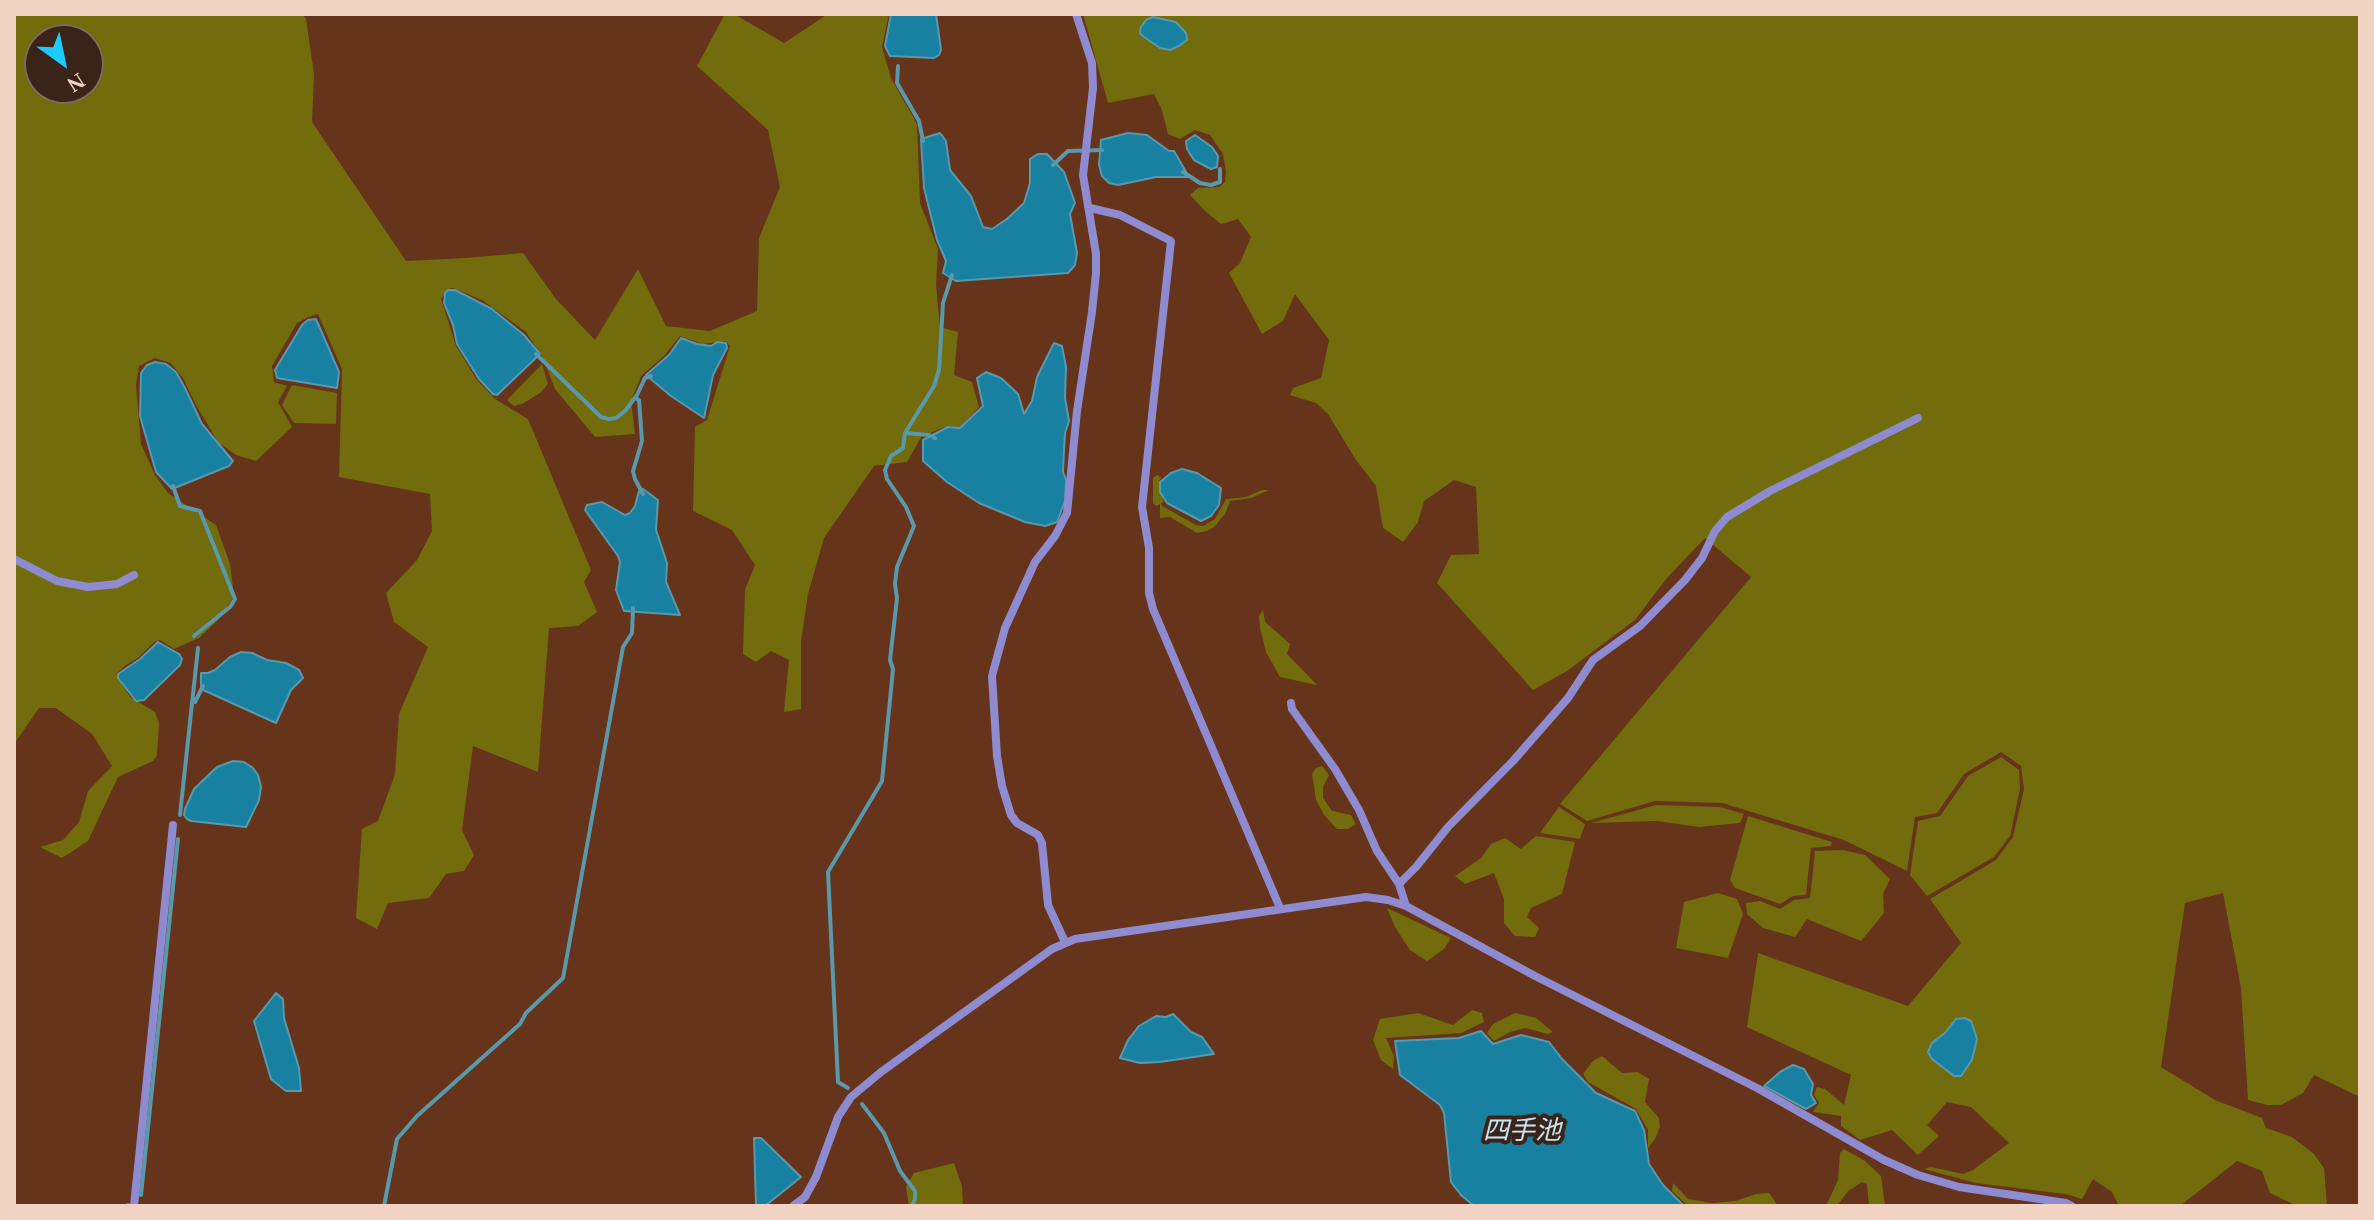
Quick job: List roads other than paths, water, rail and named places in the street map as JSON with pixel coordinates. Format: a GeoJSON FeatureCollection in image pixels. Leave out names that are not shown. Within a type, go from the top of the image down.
{"type":"FeatureCollection","features":[{"type":"Feature","properties":{"kind":"street"},"geometry":{"type":"LineString","coordinates":[[1065,942],[1048,905],[1042,843],[1011,815],[1002,786],[992,676],[1005,628],[1035,562],[1055,536],[1067,513],[1096,273],[1090,208],[1083,175],[1093,88],[1092,63],[1076,14]]}},
{"type":"Feature","properties":{"kind":"street"},"geometry":{"type":"LineString","coordinates":[[1090,208],[1120,215],[1171,241],[1142,507],[1149,548],[1149,593],[1153,609],[1280,908]]}},
{"type":"Feature","properties":{"kind":"street"},"geometry":{"type":"LineString","coordinates":[[1399,884],[1568,698],[1593,660],[1640,626],[1685,580],[1727,517],[1770,491],[1918,418]]}},
{"type":"Feature","properties":{"kind":"street"},"geometry":{"type":"LineString","coordinates":[[14,559],[57,581],[88,587],[106,587],[134,575]]}},
{"type":"Feature","properties":{"kind":"street"},"geometry":{"type":"LineString","coordinates":[[1291,703],[1359,810],[1377,851],[1399,884],[1406,906]]}},
{"type":"Feature","properties":{"kind":"street"},"geometry":{"type":"LineString","coordinates":[[134,1206],[173,825]]}},
{"type":"Feature","properties":{"kind":"street"},"geometry":{"type":"LineString","coordinates":[[793,1206],[805,1197],[816,1177],[838,1117],[851,1097],[1052,949],[1075,939],[1366,897],[1406,906],[1535,976],[1757,1088],[1884,1160],[1918,1175],[1959,1187],[2072,1206]]}},
{"type":"Feature","properties":{"kind":"water"},"geometry":{"type":"Polygon","coordinates":[[[891,14],[936,14],[939,55],[934,58],[890,56],[885,46],[891,14]]]}},
{"type":"Feature","properties":{"kind":"water"},"geometry":{"type":"Polygon","coordinates":[[[1153,17],[1176,22],[1186,33],[1187,40],[1170,50],[1160,48],[1140,33],[1146,20],[1153,17]]]}},
{"type":"Feature","properties":{"kind":"water"},"geometry":{"type":"Polygon","coordinates":[[[940,133],[946,141],[950,170],[971,196],[983,227],[992,229],[1024,203],[1030,183],[1030,159],[1038,154],[1047,154],[1064,172],[1075,203],[1070,214],[1077,253],[1075,265],[1068,273],[956,281],[943,273],[946,261],[937,240],[924,188],[921,139],[940,133]]]}},
{"type":"Feature","properties":{"kind":"water"},"geometry":{"type":"Polygon","coordinates":[[[1128,133],[1147,135],[1169,151],[1174,151],[1189,177],[1156,177],[1118,185],[1109,183],[1102,176],[1099,165],[1101,140],[1128,133]]]}},
{"type":"Feature","properties":{"kind":"water"},"geometry":{"type":"Polygon","coordinates":[[[1195,135],[1212,147],[1218,156],[1217,167],[1211,169],[1194,160],[1186,141],[1195,135]]]}},
{"type":"Feature","properties":{"kind":"water"},"geometry":{"type":"Polygon","coordinates":[[[448,290],[455,290],[492,309],[524,335],[540,354],[497,395],[479,379],[457,344],[444,303],[448,290]]]}},
{"type":"Feature","properties":{"kind":"water"},"geometry":{"type":"Polygon","coordinates":[[[316,319],[339,372],[337,388],[277,378],[275,370],[302,325],[316,319]]]}},
{"type":"Feature","properties":{"kind":"water"},"geometry":{"type":"Polygon","coordinates":[[[681,338],[711,346],[717,342],[726,343],[727,348],[713,375],[704,418],[646,375],[669,355],[681,338]]]}},
{"type":"Feature","properties":{"kind":"water"},"geometry":{"type":"Polygon","coordinates":[[[1054,343],[1062,346],[1069,421],[1064,450],[1065,501],[1057,522],[1045,526],[1025,522],[979,503],[947,482],[923,461],[923,440],[948,427],[960,428],[983,406],[977,378],[986,372],[1001,378],[1018,394],[1024,414],[1032,401],[1037,377],[1054,343]]]}},
{"type":"Feature","properties":{"kind":"water"},"geometry":{"type":"Polygon","coordinates":[[[155,362],[166,364],[176,372],[202,424],[233,461],[229,466],[172,489],[156,472],[140,416],[141,373],[147,365],[155,362]]]}},
{"type":"Feature","properties":{"kind":"water"},"geometry":{"type":"Polygon","coordinates":[[[1182,469],[1197,473],[1221,488],[1219,505],[1211,516],[1201,521],[1167,503],[1160,492],[1160,482],[1182,469]]]}},
{"type":"Feature","properties":{"kind":"water"},"geometry":{"type":"Polygon","coordinates":[[[643,489],[658,500],[656,530],[667,563],[666,582],[680,615],[624,611],[616,590],[618,556],[585,510],[587,505],[602,502],[625,515],[635,506],[639,491],[643,489]]]}},
{"type":"Feature","properties":{"kind":"water"},"geometry":{"type":"Polygon","coordinates":[[[158,642],[179,654],[182,659],[180,665],[144,700],[136,701],[118,674],[158,642]]]}},
{"type":"Feature","properties":{"kind":"water"},"geometry":{"type":"Polygon","coordinates":[[[241,652],[286,663],[299,670],[303,678],[291,690],[276,723],[201,689],[201,673],[215,670],[241,652]]]}},
{"type":"Feature","properties":{"kind":"water"},"geometry":{"type":"Polygon","coordinates":[[[233,761],[244,762],[253,768],[261,787],[259,800],[246,827],[187,819],[185,809],[194,789],[217,767],[233,761]]]}},
{"type":"Feature","properties":{"kind":"water"},"geometry":{"type":"Polygon","coordinates":[[[276,993],[283,999],[284,1018],[299,1068],[301,1091],[286,1091],[271,1079],[254,1021],[276,993]]]}},
{"type":"Feature","properties":{"kind":"water"},"geometry":{"type":"Polygon","coordinates":[[[1173,1014],[1191,1032],[1202,1037],[1214,1054],[1140,1063],[1120,1058],[1139,1026],[1156,1016],[1173,1014]]]}},
{"type":"Feature","properties":{"kind":"water"},"geometry":{"type":"Polygon","coordinates":[[[1956,1019],[1971,1021],[1977,1039],[1972,1060],[1961,1076],[1954,1076],[1932,1059],[1928,1052],[1932,1043],[1956,1019]]]}},
{"type":"Feature","properties":{"kind":"water","name":"四手池"},"geometry":{"type":"Polygon","coordinates":[[[1481,1031],[1493,1044],[1521,1035],[1549,1042],[1596,1093],[1635,1111],[1644,1130],[1649,1164],[1663,1185],[1684,1206],[1474,1206],[1461,1195],[1451,1182],[1444,1113],[1440,1105],[1400,1075],[1395,1041],[1459,1038],[1481,1031]]]}},
{"type":"Feature","properties":{"kind":"water"},"geometry":{"type":"Polygon","coordinates":[[[1793,1065],[1804,1069],[1813,1084],[1811,1095],[1816,1103],[1806,1109],[1764,1086],[1793,1065]]]}},
{"type":"Feature","properties":{"kind":"water"},"geometry":{"type":"Polygon","coordinates":[[[754,1138],[761,1138],[801,1177],[765,1206],[756,1206],[754,1138]]]}},
{"type":"Feature","properties":{"kind":"waterway"},"geometry":{"type":"LineString","coordinates":[[898,66],[897,83],[919,121],[923,141]]}},
{"type":"Feature","properties":{"kind":"waterway"},"geometry":{"type":"LineString","coordinates":[[1053,165],[1068,151],[1102,150]]}},
{"type":"Feature","properties":{"kind":"waterway"},"geometry":{"type":"LineString","coordinates":[[1183,172],[1200,183],[1211,185],[1220,182],[1220,169]]}},
{"type":"Feature","properties":{"kind":"waterway"},"geometry":{"type":"LineString","coordinates":[[905,433],[934,386],[939,370],[943,303],[952,275]]}},
{"type":"Feature","properties":{"kind":"waterway"},"geometry":{"type":"LineString","coordinates":[[536,354],[601,417],[609,419],[625,411],[645,378],[651,376]]}},
{"type":"Feature","properties":{"kind":"waterway"},"geometry":{"type":"LineString","coordinates":[[635,398],[639,400],[642,441],[633,471],[643,494]]}},
{"type":"Feature","properties":{"kind":"waterway"},"geometry":{"type":"LineString","coordinates":[[848,1088],[838,1082],[828,872],[882,781],[893,669],[890,660],[897,567],[914,526],[885,470],[891,456],[903,448],[905,433],[935,438]]}},
{"type":"Feature","properties":{"kind":"waterway"},"geometry":{"type":"LineString","coordinates":[[173,486],[180,506],[200,511],[235,599],[230,607],[194,636]]}},
{"type":"Feature","properties":{"kind":"waterway"},"geometry":{"type":"LineString","coordinates":[[384,1206],[397,1139],[417,1116],[520,1024],[526,1013],[563,978],[623,647],[632,633],[633,608]]}},
{"type":"Feature","properties":{"kind":"waterway"},"geometry":{"type":"LineString","coordinates":[[180,815],[198,648]]}},
{"type":"Feature","properties":{"kind":"waterway"},"geometry":{"type":"LineString","coordinates":[[195,702],[203,686]]}},
{"type":"Feature","properties":{"kind":"waterway"},"geometry":{"type":"LineString","coordinates":[[141,1195],[178,839]]}},
{"type":"Feature","properties":{"kind":"waterway"},"geometry":{"type":"LineString","coordinates":[[862,1104],[884,1133],[900,1171],[915,1191],[912,1206]]}}]}
